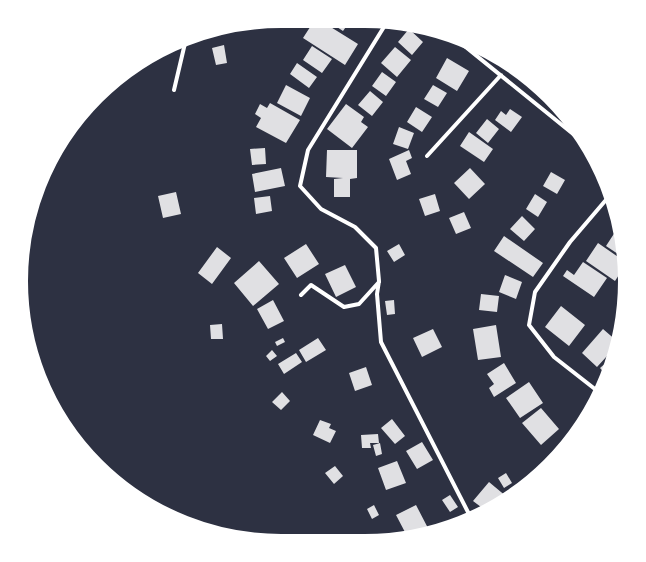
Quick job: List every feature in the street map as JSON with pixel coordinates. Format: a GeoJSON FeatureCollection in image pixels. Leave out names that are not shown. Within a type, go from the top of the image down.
{"type":"FeatureCollection","features":[{"type":"Feature","properties":{"kind":"street"},"geometry":{"type":"LineString","coordinates":[[383,28],[308,150],[300,186],[321,209],[355,227],[376,248],[379,281],[377,294],[381,342],[468,513]]}},
{"type":"Feature","properties":{"kind":"street"},"geometry":{"type":"LineString","coordinates":[[174,90],[184,46]]}},
{"type":"Feature","properties":{"kind":"street"},"geometry":{"type":"LineString","coordinates":[[468,49],[571,132]]}},
{"type":"Feature","properties":{"kind":"street"},"geometry":{"type":"LineString","coordinates":[[427,156],[500,75]]}},
{"type":"Feature","properties":{"kind":"street"},"geometry":{"type":"LineString","coordinates":[[595,389],[554,357],[529,325],[535,292],[570,242],[606,200]]}},
{"type":"Feature","properties":{"kind":"street"},"geometry":{"type":"LineString","coordinates":[[301,295],[311,285],[344,307],[360,304],[379,281]]}},
{"type":"Feature","properties":{"kind":"building"},"geometry":{"type":"Polygon","coordinates":[[[310,27],[331,27],[358,44],[345,65],[303,38],[310,27]]]}},
{"type":"Feature","properties":{"kind":"building"},"geometry":{"type":"Polygon","coordinates":[[[337,27],[346,27],[343,31],[337,27]]]}},
{"type":"Feature","properties":{"kind":"building"},"geometry":{"type":"Polygon","coordinates":[[[408,31],[412,31],[423,42],[412,55],[398,42],[408,31]]]}},
{"type":"Feature","properties":{"kind":"building"},"geometry":{"type":"Polygon","coordinates":[[[224,45],[227,63],[216,65],[212,48],[224,45]]]}},
{"type":"Feature","properties":{"kind":"building"},"geometry":{"type":"Polygon","coordinates":[[[312,46],[332,59],[322,73],[303,60],[312,46]]]}},
{"type":"Feature","properties":{"kind":"building"},"geometry":{"type":"Polygon","coordinates":[[[395,47],[411,60],[397,77],[381,63],[395,47]]]}},
{"type":"Feature","properties":{"kind":"building"},"geometry":{"type":"Polygon","coordinates":[[[447,58],[469,71],[457,91],[436,78],[447,58]]]}},
{"type":"Feature","properties":{"kind":"building"},"geometry":{"type":"Polygon","coordinates":[[[297,63],[317,77],[309,88],[290,74],[297,63]]]}},
{"type":"Feature","properties":{"kind":"building"},"geometry":{"type":"Polygon","coordinates":[[[382,72],[396,82],[386,96],[372,86],[382,72]]]}},
{"type":"Feature","properties":{"kind":"building"},"geometry":{"type":"Polygon","coordinates":[[[286,85],[310,98],[301,116],[277,103],[286,85]]]}},
{"type":"Feature","properties":{"kind":"building"},"geometry":{"type":"Polygon","coordinates":[[[433,85],[447,93],[438,107],[424,99],[433,85]]]}},
{"type":"Feature","properties":{"kind":"building"},"geometry":{"type":"Polygon","coordinates":[[[370,91],[383,102],[372,116],[358,105],[370,91]]]}},
{"type":"Feature","properties":{"kind":"building"},"geometry":{"type":"Polygon","coordinates":[[[270,103],[300,120],[286,143],[256,127],[261,118],[255,114],[260,104],[267,108],[270,103]]]}},
{"type":"Feature","properties":{"kind":"building"},"geometry":{"type":"Polygon","coordinates":[[[346,104],[364,117],[361,122],[368,127],[352,148],[327,129],[346,104]]]}},
{"type":"Feature","properties":{"kind":"building"},"geometry":{"type":"Polygon","coordinates":[[[416,107],[432,117],[422,132],[407,122],[416,107]]]}},
{"type":"Feature","properties":{"kind":"building"},"geometry":{"type":"Polygon","coordinates":[[[510,109],[522,117],[511,132],[495,120],[501,111],[506,115],[510,109]]]}},
{"type":"Feature","properties":{"kind":"building"},"geometry":{"type":"Polygon","coordinates":[[[487,119],[499,129],[488,143],[476,133],[487,119]]]}},
{"type":"Feature","properties":{"kind":"building"},"geometry":{"type":"Polygon","coordinates":[[[399,127],[414,133],[408,149],[393,144],[399,127]]]}},
{"type":"Feature","properties":{"kind":"building"},"geometry":{"type":"Polygon","coordinates":[[[469,132],[493,149],[484,162],[460,146],[469,132]]]}},
{"type":"Feature","properties":{"kind":"building"},"geometry":{"type":"Polygon","coordinates":[[[265,148],[266,164],[252,165],[250,149],[265,148]]]}},
{"type":"Feature","properties":{"kind":"building"},"geometry":{"type":"Polygon","coordinates":[[[327,150],[357,150],[357,178],[350,179],[350,197],[334,197],[334,179],[343,178],[326,177],[327,150]]]}},
{"type":"Feature","properties":{"kind":"building"},"geometry":{"type":"Polygon","coordinates":[[[409,150],[412,158],[406,161],[411,174],[397,180],[389,159],[409,150]]]}},
{"type":"Feature","properties":{"kind":"building"},"geometry":{"type":"Polygon","coordinates":[[[281,168],[285,186],[255,192],[252,174],[281,168]]]}},
{"type":"Feature","properties":{"kind":"building"},"geometry":{"type":"Polygon","coordinates":[[[470,168],[485,184],[469,199],[454,183],[470,168]]]}},
{"type":"Feature","properties":{"kind":"building"},"geometry":{"type":"Polygon","coordinates":[[[551,172],[565,180],[557,194],[543,186],[551,172]]]}},
{"type":"Feature","properties":{"kind":"building"},"geometry":{"type":"Polygon","coordinates":[[[176,192],[181,214],[163,218],[158,196],[176,192]]]}},
{"type":"Feature","properties":{"kind":"building"},"geometry":{"type":"Polygon","coordinates":[[[435,194],[440,211],[425,216],[419,199],[435,194]]]}},
{"type":"Feature","properties":{"kind":"building"},"geometry":{"type":"Polygon","coordinates":[[[535,194],[547,202],[538,217],[526,209],[535,194]]]}},
{"type":"Feature","properties":{"kind":"building"},"geometry":{"type":"Polygon","coordinates":[[[270,196],[272,211],[256,214],[254,198],[270,196]]]}},
{"type":"Feature","properties":{"kind":"building"},"geometry":{"type":"Polygon","coordinates":[[[464,212],[471,228],[456,234],[449,218],[464,212]]]}},
{"type":"Feature","properties":{"kind":"building"},"geometry":{"type":"Polygon","coordinates":[[[522,216],[535,229],[524,241],[510,229],[522,216]]]}},
{"type":"Feature","properties":{"kind":"building"},"geometry":{"type":"Polygon","coordinates":[[[614,233],[617,254],[606,246],[614,233]]]}},
{"type":"Feature","properties":{"kind":"building"},"geometry":{"type":"Polygon","coordinates":[[[504,236],[543,263],[533,277],[494,251],[504,236]]]}},
{"type":"Feature","properties":{"kind":"building"},"geometry":{"type":"Polygon","coordinates":[[[598,243],[618,257],[619,275],[615,281],[586,261],[598,243]]]}},
{"type":"Feature","properties":{"kind":"building"},"geometry":{"type":"Polygon","coordinates":[[[306,244],[319,264],[297,278],[284,258],[306,244]]]}},
{"type":"Feature","properties":{"kind":"building"},"geometry":{"type":"Polygon","coordinates":[[[399,244],[405,255],[394,262],[387,251],[399,244]]]}},
{"type":"Feature","properties":{"kind":"building"},"geometry":{"type":"Polygon","coordinates":[[[217,247],[231,258],[212,284],[198,273],[217,247]]]}},
{"type":"Feature","properties":{"kind":"building"},"geometry":{"type":"Polygon","coordinates":[[[259,261],[279,284],[253,306],[234,283],[259,261]]]}},
{"type":"Feature","properties":{"kind":"building"},"geometry":{"type":"Polygon","coordinates":[[[583,262],[607,278],[594,297],[563,276],[567,270],[574,275],[583,262]]]}},
{"type":"Feature","properties":{"kind":"building"},"geometry":{"type":"Polygon","coordinates":[[[345,265],[356,287],[336,297],[325,274],[345,265]]]}},
{"type":"Feature","properties":{"kind":"building"},"geometry":{"type":"Polygon","coordinates":[[[505,275],[522,282],[516,299],[499,292],[505,275]]]}},
{"type":"Feature","properties":{"kind":"building"},"geometry":{"type":"Polygon","coordinates":[[[481,294],[499,296],[497,312],[479,310],[481,294]]]}},
{"type":"Feature","properties":{"kind":"building"},"geometry":{"type":"Polygon","coordinates":[[[273,300],[284,321],[268,329],[257,309],[273,300]]]}},
{"type":"Feature","properties":{"kind":"building"},"geometry":{"type":"Polygon","coordinates":[[[394,300],[395,314],[387,315],[385,301],[394,300]]]}},
{"type":"Feature","properties":{"kind":"building"},"geometry":{"type":"Polygon","coordinates":[[[561,306],[585,325],[569,346],[545,327],[561,306]]]}},
{"type":"Feature","properties":{"kind":"building"},"geometry":{"type":"Polygon","coordinates":[[[222,324],[223,339],[211,339],[210,325],[222,324]]]}},
{"type":"Feature","properties":{"kind":"building"},"geometry":{"type":"Polygon","coordinates":[[[496,325],[501,357],[478,360],[473,329],[496,325]]]}},
{"type":"Feature","properties":{"kind":"building"},"geometry":{"type":"Polygon","coordinates":[[[433,329],[442,347],[422,357],[413,338],[433,329]]]}},
{"type":"Feature","properties":{"kind":"building"},"geometry":{"type":"Polygon","coordinates":[[[603,329],[612,337],[608,355],[597,367],[582,353],[603,329]]]}},
{"type":"Feature","properties":{"kind":"building"},"geometry":{"type":"Polygon","coordinates":[[[283,338],[285,342],[277,346],[275,342],[283,338]]]}},
{"type":"Feature","properties":{"kind":"building"},"geometry":{"type":"Polygon","coordinates":[[[318,338],[326,350],[306,362],[299,350],[318,338]]]}},
{"type":"Feature","properties":{"kind":"building"},"geometry":{"type":"Polygon","coordinates":[[[272,350],[277,356],[270,361],[266,356],[272,350]]]}},
{"type":"Feature","properties":{"kind":"building"},"geometry":{"type":"Polygon","coordinates":[[[296,353],[302,362],[284,374],[278,364],[296,353]]]}},
{"type":"Feature","properties":{"kind":"building"},"geometry":{"type":"Polygon","coordinates":[[[504,363],[516,383],[494,397],[489,388],[494,384],[487,374],[504,363]]]}},
{"type":"Feature","properties":{"kind":"building"},"geometry":{"type":"Polygon","coordinates":[[[606,363],[603,371],[600,368],[606,363]]]}},
{"type":"Feature","properties":{"kind":"building"},"geometry":{"type":"Polygon","coordinates":[[[366,367],[372,385],[355,391],[349,373],[366,367]]]}},
{"type":"Feature","properties":{"kind":"building"},"geometry":{"type":"Polygon","coordinates":[[[529,382],[543,403],[520,418],[506,398],[529,382]]]}},
{"type":"Feature","properties":{"kind":"building"},"geometry":{"type":"Polygon","coordinates":[[[282,392],[290,401],[281,410],[272,402],[282,392]]]}},
{"type":"Feature","properties":{"kind":"building"},"geometry":{"type":"Polygon","coordinates":[[[541,408],[559,429],[541,445],[522,423],[541,408]]]}},
{"type":"Feature","properties":{"kind":"building"},"geometry":{"type":"Polygon","coordinates":[[[392,419],[405,436],[395,444],[381,428],[392,419]]]}},
{"type":"Feature","properties":{"kind":"building"},"geometry":{"type":"Polygon","coordinates":[[[320,420],[331,424],[329,428],[336,431],[330,443],[313,435],[320,420]]]}},
{"type":"Feature","properties":{"kind":"building"},"geometry":{"type":"Polygon","coordinates":[[[378,434],[379,443],[370,443],[371,448],[362,448],[361,435],[378,434]]]}},
{"type":"Feature","properties":{"kind":"building"},"geometry":{"type":"Polygon","coordinates":[[[422,442],[433,460],[417,469],[406,451],[422,442]]]}},
{"type":"Feature","properties":{"kind":"building"},"geometry":{"type":"Polygon","coordinates":[[[380,443],[382,454],[376,456],[373,445],[380,443]]]}},
{"type":"Feature","properties":{"kind":"building"},"geometry":{"type":"Polygon","coordinates":[[[397,461],[406,483],[386,490],[378,468],[397,461]]]}},
{"type":"Feature","properties":{"kind":"building"},"geometry":{"type":"Polygon","coordinates":[[[335,466],[343,476],[334,484],[325,473],[335,466]]]}},
{"type":"Feature","properties":{"kind":"building"},"geometry":{"type":"Polygon","coordinates":[[[506,473],[512,483],[504,488],[498,478],[506,473]]]}},
{"type":"Feature","properties":{"kind":"building"},"geometry":{"type":"Polygon","coordinates":[[[489,482],[503,494],[481,507],[473,501],[489,482]]]}},
{"type":"Feature","properties":{"kind":"building"},"geometry":{"type":"Polygon","coordinates":[[[450,495],[458,507],[450,512],[442,500],[450,495]]]}},
{"type":"Feature","properties":{"kind":"building"},"geometry":{"type":"Polygon","coordinates":[[[374,505],[379,515],[372,519],[367,509],[374,505]]]}},
{"type":"Feature","properties":{"kind":"building"},"geometry":{"type":"Polygon","coordinates":[[[416,505],[427,527],[405,532],[396,515],[416,505]]]}}]}
